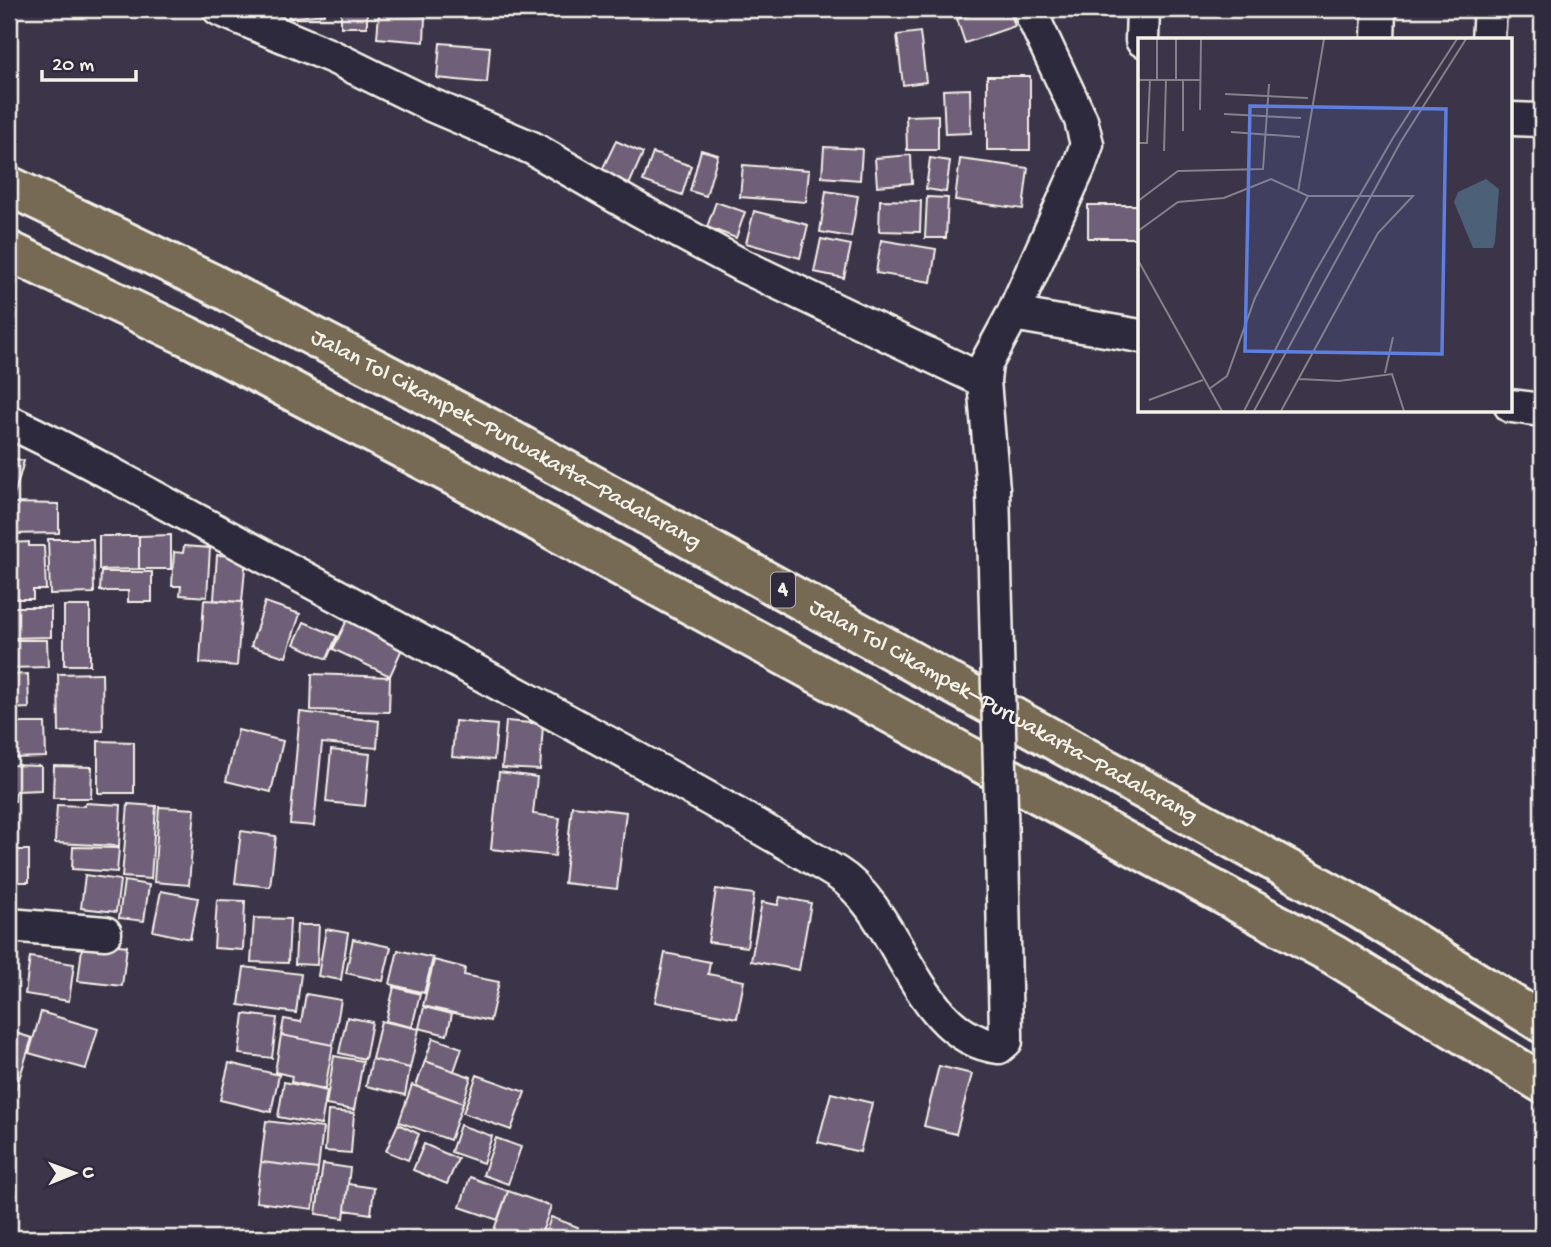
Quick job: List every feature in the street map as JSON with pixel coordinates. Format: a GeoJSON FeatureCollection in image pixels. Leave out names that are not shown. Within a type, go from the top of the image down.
{"type":"FeatureCollection","features":[{"type":"Feature","properties":{"kind":"highway","name":"Jalan Tol Cikampek–Purwakarta–Padalarang"},"geometry":{"type":"LineString","coordinates":[[9,186],[213,284],[491,429],[1360,909],[1542,1023]]}},
{"type":"Feature","properties":{"kind":"highway"},"geometry":{"type":"LineString","coordinates":[[9,251],[187,336],[464,481],[1334,955],[1542,1083]]}},
{"type":"Feature","properties":{"kind":"street"},"geometry":{"type":"LineString","coordinates":[[219,9],[333,57],[431,104],[533,148],[741,265],[984,382]]}},
{"type":"Feature","properties":{"kind":"street"},"geometry":{"type":"LineString","coordinates":[[9,422],[58,444],[261,553],[757,825],[848,880],[877,915],[923,991],[953,1025],[986,1045],[999,1047],[1006,1041],[1002,848],[993,489],[984,382],[986,363],[1013,314],[1087,145],[1081,120],[1029,9]]}},
{"type":"Feature","properties":{"kind":"street"},"geometry":{"type":"LineString","coordinates":[[1142,38],[1143,9]]}},
{"type":"Feature","properties":{"kind":"street"},"geometry":{"type":"LineString","coordinates":[[1378,38],[1379,9]]}},
{"type":"Feature","properties":{"kind":"street"},"geometry":{"type":"LineString","coordinates":[[1488,38],[1490,9]]}},
{"type":"Feature","properties":{"kind":"street"},"geometry":{"type":"LineString","coordinates":[[1512,119],[1542,120]]}},
{"type":"Feature","properties":{"kind":"street"},"geometry":{"type":"LineString","coordinates":[[1013,314],[1138,336]]}},
{"type":"Feature","properties":{"kind":"street"},"geometry":{"type":"LineString","coordinates":[[1512,406],[1542,410]]}},
{"type":"Feature","properties":{"kind":"street"},"geometry":{"type":"LineString","coordinates":[[9,925],[105,933]]}},
{"type":"Feature","properties":{"kind":"building"},"geometry":{"type":"Polygon","coordinates":[[[288,9],[324,9],[324,14],[289,18],[288,9]]]}},
{"type":"Feature","properties":{"kind":"building"},"geometry":{"type":"Polygon","coordinates":[[[341,9],[367,9],[367,27],[341,27],[341,9]]]}},
{"type":"Feature","properties":{"kind":"building"},"geometry":{"type":"Polygon","coordinates":[[[988,9],[1009,9],[1015,26],[965,43],[957,19],[988,9]]]}},
{"type":"Feature","properties":{"kind":"building"},"geometry":{"type":"Polygon","coordinates":[[[379,13],[425,16],[424,42],[377,38],[379,13]]]}},
{"type":"Feature","properties":{"kind":"building"},"geometry":{"type":"Polygon","coordinates":[[[920,32],[926,82],[903,85],[897,35],[920,32]]]}},
{"type":"Feature","properties":{"kind":"building"},"geometry":{"type":"Polygon","coordinates":[[[440,43],[490,47],[487,83],[437,78],[440,43]]]}},
{"type":"Feature","properties":{"kind":"building"},"geometry":{"type":"Polygon","coordinates":[[[987,76],[1030,76],[1030,150],[987,150],[987,76]]]}},
{"type":"Feature","properties":{"kind":"building"},"geometry":{"type":"Polygon","coordinates":[[[970,89],[971,133],[945,134],[943,90],[970,89]]]}},
{"type":"Feature","properties":{"kind":"building"},"geometry":{"type":"Polygon","coordinates":[[[938,115],[938,150],[907,150],[906,116],[938,115]]]}},
{"type":"Feature","properties":{"kind":"building"},"geometry":{"type":"Polygon","coordinates":[[[616,141],[643,153],[629,185],[601,172],[616,141]]]}},
{"type":"Feature","properties":{"kind":"building"},"geometry":{"type":"Polygon","coordinates":[[[824,147],[862,149],[860,180],[822,177],[824,147]]]}},
{"type":"Feature","properties":{"kind":"building"},"geometry":{"type":"Polygon","coordinates":[[[701,150],[718,155],[706,196],[690,191],[701,150]]]}},
{"type":"Feature","properties":{"kind":"building"},"geometry":{"type":"Polygon","coordinates":[[[653,153],[691,166],[682,195],[643,181],[653,153]]]}},
{"type":"Feature","properties":{"kind":"building"},"geometry":{"type":"Polygon","coordinates":[[[911,155],[912,183],[877,186],[875,158],[911,155]]]}},
{"type":"Feature","properties":{"kind":"building"},"geometry":{"type":"Polygon","coordinates":[[[930,158],[950,161],[946,192],[926,189],[930,158]]]}},
{"type":"Feature","properties":{"kind":"building"},"geometry":{"type":"Polygon","coordinates":[[[960,159],[1028,168],[1023,209],[955,200],[960,159]]]}},
{"type":"Feature","properties":{"kind":"building"},"geometry":{"type":"Polygon","coordinates":[[[743,165],[809,170],[806,202],[740,197],[743,165]]]}},
{"type":"Feature","properties":{"kind":"building"},"geometry":{"type":"Polygon","coordinates":[[[826,191],[858,196],[851,237],[820,232],[826,191]]]}},
{"type":"Feature","properties":{"kind":"building"},"geometry":{"type":"Polygon","coordinates":[[[927,197],[948,198],[946,238],[925,238],[927,197]]]}},
{"type":"Feature","properties":{"kind":"building"},"geometry":{"type":"Polygon","coordinates":[[[880,200],[921,201],[920,232],[879,231],[880,200]]]}},
{"type":"Feature","properties":{"kind":"building"},"geometry":{"type":"Polygon","coordinates":[[[716,202],[745,212],[736,238],[707,227],[716,202]]]}},
{"type":"Feature","properties":{"kind":"building"},"geometry":{"type":"Polygon","coordinates":[[[1088,205],[1138,205],[1138,238],[1088,238],[1088,205]]]}},
{"type":"Feature","properties":{"kind":"building"},"geometry":{"type":"Polygon","coordinates":[[[754,211],[808,225],[800,258],[746,243],[754,211]]]}},
{"type":"Feature","properties":{"kind":"building"},"geometry":{"type":"Polygon","coordinates":[[[821,239],[851,245],[844,278],[814,272],[821,239]]]}},
{"type":"Feature","properties":{"kind":"building"},"geometry":{"type":"Polygon","coordinates":[[[881,240],[936,249],[931,282],[876,273],[881,240]]]}},
{"type":"Feature","properties":{"kind":"building"},"geometry":{"type":"Polygon","coordinates":[[[9,457],[24,461],[14,496],[9,495],[9,457]]]}},
{"type":"Feature","properties":{"kind":"building"},"geometry":{"type":"Polygon","coordinates":[[[9,503],[59,504],[59,533],[9,534],[9,503]]]}},
{"type":"Feature","properties":{"kind":"building"},"geometry":{"type":"Polygon","coordinates":[[[171,535],[171,569],[139,569],[139,536],[171,535]]]}},
{"type":"Feature","properties":{"kind":"building"},"geometry":{"type":"Polygon","coordinates":[[[99,536],[139,536],[139,569],[99,570],[99,536]]]}},
{"type":"Feature","properties":{"kind":"building"},"geometry":{"type":"Polygon","coordinates":[[[48,539],[93,539],[94,593],[50,594],[48,539]]]}},
{"type":"Feature","properties":{"kind":"building"},"geometry":{"type":"Polygon","coordinates":[[[29,542],[29,546],[44,546],[46,590],[33,590],[33,599],[9,599],[9,543],[29,542]]]}},
{"type":"Feature","properties":{"kind":"building"},"geometry":{"type":"Polygon","coordinates":[[[184,546],[210,548],[207,597],[180,595],[181,586],[172,586],[174,552],[183,553],[184,546]]]}},
{"type":"Feature","properties":{"kind":"building"},"geometry":{"type":"Polygon","coordinates":[[[217,555],[246,557],[242,602],[214,600],[217,555]]]}},
{"type":"Feature","properties":{"kind":"building"},"geometry":{"type":"Polygon","coordinates":[[[101,572],[152,572],[152,602],[128,602],[128,591],[100,591],[101,572]]]}},
{"type":"Feature","properties":{"kind":"building"},"geometry":{"type":"Polygon","coordinates":[[[204,600],[242,602],[237,666],[200,663],[204,600]]]}},
{"type":"Feature","properties":{"kind":"building"},"geometry":{"type":"Polygon","coordinates":[[[265,602],[300,614],[286,657],[251,646],[265,602]]]}},
{"type":"Feature","properties":{"kind":"building"},"geometry":{"type":"Polygon","coordinates":[[[64,606],[90,606],[90,665],[64,665],[64,606]]]}},
{"type":"Feature","properties":{"kind":"building"},"geometry":{"type":"Polygon","coordinates":[[[9,607],[51,607],[51,637],[9,638],[9,607]]]}},
{"type":"Feature","properties":{"kind":"building"},"geometry":{"type":"Polygon","coordinates":[[[349,616],[405,642],[390,676],[333,649],[349,616]]]}},
{"type":"Feature","properties":{"kind":"building"},"geometry":{"type":"Polygon","coordinates":[[[304,622],[337,636],[327,659],[294,644],[304,622]]]}},
{"type":"Feature","properties":{"kind":"building"},"geometry":{"type":"Polygon","coordinates":[[[9,640],[47,640],[48,667],[9,668],[9,640]]]}},
{"type":"Feature","properties":{"kind":"building"},"geometry":{"type":"Polygon","coordinates":[[[102,673],[103,731],[59,732],[58,674],[102,673]]]}},
{"type":"Feature","properties":{"kind":"building"},"geometry":{"type":"Polygon","coordinates":[[[28,674],[29,708],[9,709],[9,675],[28,674]]]}},
{"type":"Feature","properties":{"kind":"building"},"geometry":{"type":"Polygon","coordinates":[[[312,674],[390,677],[389,712],[311,710],[312,674]]]}},
{"type":"Feature","properties":{"kind":"building"},"geometry":{"type":"Polygon","coordinates":[[[300,712],[379,721],[377,748],[322,743],[314,826],[290,824],[300,712]]]}},
{"type":"Feature","properties":{"kind":"building"},"geometry":{"type":"Polygon","coordinates":[[[455,721],[497,725],[494,760],[452,757],[455,721]]]}},
{"type":"Feature","properties":{"kind":"building"},"geometry":{"type":"Polygon","coordinates":[[[506,721],[543,724],[540,770],[502,768],[506,721]]]}},
{"type":"Feature","properties":{"kind":"building"},"geometry":{"type":"Polygon","coordinates":[[[9,723],[45,723],[46,757],[9,758],[9,723]]]}},
{"type":"Feature","properties":{"kind":"building"},"geometry":{"type":"Polygon","coordinates":[[[238,730],[283,741],[271,792],[226,781],[238,730]]]}},
{"type":"Feature","properties":{"kind":"building"},"geometry":{"type":"Polygon","coordinates":[[[98,741],[134,742],[134,793],[98,793],[98,741]]]}},
{"type":"Feature","properties":{"kind":"building"},"geometry":{"type":"Polygon","coordinates":[[[331,750],[370,754],[365,806],[326,802],[331,750]]]}},
{"type":"Feature","properties":{"kind":"building"},"geometry":{"type":"Polygon","coordinates":[[[9,765],[41,766],[41,790],[16,791],[15,801],[9,801],[9,765]]]}},
{"type":"Feature","properties":{"kind":"building"},"geometry":{"type":"Polygon","coordinates":[[[54,766],[92,767],[91,798],[53,798],[54,766]]]}},
{"type":"Feature","properties":{"kind":"building"},"geometry":{"type":"Polygon","coordinates":[[[499,772],[537,777],[533,814],[560,818],[555,856],[491,849],[499,772]]]}},
{"type":"Feature","properties":{"kind":"building"},"geometry":{"type":"Polygon","coordinates":[[[85,803],[121,805],[119,846],[55,843],[57,805],[85,806],[85,803]]]}},
{"type":"Feature","properties":{"kind":"building"},"geometry":{"type":"Polygon","coordinates":[[[128,804],[156,806],[151,879],[122,877],[128,804]]]}},
{"type":"Feature","properties":{"kind":"building"},"geometry":{"type":"Polygon","coordinates":[[[572,806],[626,812],[617,889],[564,883],[572,806]]]}},
{"type":"Feature","properties":{"kind":"building"},"geometry":{"type":"Polygon","coordinates":[[[159,807],[195,809],[189,885],[154,882],[159,807]]]}},
{"type":"Feature","properties":{"kind":"building"},"geometry":{"type":"Polygon","coordinates":[[[241,831],[276,836],[270,887],[235,883],[241,831]]]}},
{"type":"Feature","properties":{"kind":"building"},"geometry":{"type":"Polygon","coordinates":[[[73,847],[119,848],[117,872],[72,869],[73,847]]]}},
{"type":"Feature","properties":{"kind":"building"},"geometry":{"type":"Polygon","coordinates":[[[9,850],[29,850],[29,882],[9,882],[9,850]]]}},
{"type":"Feature","properties":{"kind":"building"},"geometry":{"type":"Polygon","coordinates":[[[85,875],[120,880],[116,912],[81,908],[85,875]]]}},
{"type":"Feature","properties":{"kind":"building"},"geometry":{"type":"Polygon","coordinates":[[[124,881],[149,885],[144,921],[119,918],[124,881]]]}},
{"type":"Feature","properties":{"kind":"building"},"geometry":{"type":"Polygon","coordinates":[[[716,889],[754,894],[747,947],[708,942],[716,889]]]}},
{"type":"Feature","properties":{"kind":"building"},"geometry":{"type":"Polygon","coordinates":[[[161,891],[198,898],[190,939],[153,931],[161,891]]]}},
{"type":"Feature","properties":{"kind":"building"},"geometry":{"type":"Polygon","coordinates":[[[780,897],[811,903],[799,970],[751,961],[762,902],[778,905],[780,897]]]}},
{"type":"Feature","properties":{"kind":"building"},"geometry":{"type":"Polygon","coordinates":[[[217,900],[245,901],[243,950],[214,948],[217,900]]]}},
{"type":"Feature","properties":{"kind":"building"},"geometry":{"type":"Polygon","coordinates":[[[254,918],[290,919],[288,963],[251,962],[254,918]]]}},
{"type":"Feature","properties":{"kind":"building"},"geometry":{"type":"Polygon","coordinates":[[[297,925],[319,925],[317,965],[295,964],[297,925]]]}},
{"type":"Feature","properties":{"kind":"building"},"geometry":{"type":"Polygon","coordinates":[[[326,929],[348,933],[341,980],[318,976],[326,929]]]}},
{"type":"Feature","properties":{"kind":"building"},"geometry":{"type":"Polygon","coordinates":[[[353,939],[391,947],[383,981],[346,973],[353,939]]]}},
{"type":"Feature","properties":{"kind":"building"},"geometry":{"type":"Polygon","coordinates":[[[93,942],[127,946],[122,986],[78,981],[82,948],[92,949],[93,942]]]}},
{"type":"Feature","properties":{"kind":"building"},"geometry":{"type":"Polygon","coordinates":[[[398,950],[433,958],[424,993],[390,984],[398,950]]]}},
{"type":"Feature","properties":{"kind":"building"},"geometry":{"type":"Polygon","coordinates":[[[665,953],[710,962],[708,974],[744,981],[737,1018],[655,1002],[665,953]]]}},
{"type":"Feature","properties":{"kind":"building"},"geometry":{"type":"Polygon","coordinates":[[[30,957],[74,964],[69,1001],[25,994],[30,957]]]}},
{"type":"Feature","properties":{"kind":"building"},"geometry":{"type":"Polygon","coordinates":[[[434,960],[465,968],[464,975],[499,982],[490,1021],[423,1006],[434,960]]]}},
{"type":"Feature","properties":{"kind":"building"},"geometry":{"type":"Polygon","coordinates":[[[244,967],[301,974],[296,1013],[239,1005],[244,967]]]}},
{"type":"Feature","properties":{"kind":"building"},"geometry":{"type":"Polygon","coordinates":[[[394,987],[420,994],[412,1027],[386,1021],[394,987]]]}},
{"type":"Feature","properties":{"kind":"building"},"geometry":{"type":"Polygon","coordinates":[[[306,994],[341,1000],[333,1045],[281,1035],[284,1019],[301,1022],[306,994]]]}},
{"type":"Feature","properties":{"kind":"building"},"geometry":{"type":"Polygon","coordinates":[[[424,1007],[452,1014],[447,1035],[419,1028],[424,1007]]]}},
{"type":"Feature","properties":{"kind":"building"},"geometry":{"type":"Polygon","coordinates":[[[41,1012],[98,1029],[86,1069],[29,1053],[41,1012]]]}},
{"type":"Feature","properties":{"kind":"building"},"geometry":{"type":"Polygon","coordinates":[[[244,1014],[277,1018],[272,1058],[239,1054],[244,1014]]]}},
{"type":"Feature","properties":{"kind":"building"},"geometry":{"type":"Polygon","coordinates":[[[347,1017],[372,1022],[365,1059],[339,1053],[347,1017]]]}},
{"type":"Feature","properties":{"kind":"building"},"geometry":{"type":"Polygon","coordinates":[[[381,1021],[419,1029],[410,1068],[372,1059],[381,1021]]]}},
{"type":"Feature","properties":{"kind":"building"},"geometry":{"type":"Polygon","coordinates":[[[9,1031],[32,1038],[16,1089],[9,1087],[9,1031]]]}},
{"type":"Feature","properties":{"kind":"building"},"geometry":{"type":"Polygon","coordinates":[[[281,1035],[333,1045],[325,1089],[291,1082],[292,1076],[275,1072],[281,1035]]]}},
{"type":"Feature","properties":{"kind":"building"},"geometry":{"type":"Polygon","coordinates":[[[433,1038],[462,1048],[454,1071],[425,1061],[433,1038]]]}},
{"type":"Feature","properties":{"kind":"building"},"geometry":{"type":"Polygon","coordinates":[[[334,1056],[363,1061],[354,1110],[326,1105],[334,1056]]]}},
{"type":"Feature","properties":{"kind":"building"},"geometry":{"type":"Polygon","coordinates":[[[372,1059],[410,1068],[405,1095],[366,1086],[372,1059]]]}},
{"type":"Feature","properties":{"kind":"building"},"geometry":{"type":"Polygon","coordinates":[[[425,1061],[471,1077],[463,1103],[416,1086],[425,1061]]]}},
{"type":"Feature","properties":{"kind":"building"},"geometry":{"type":"Polygon","coordinates":[[[229,1063],[279,1075],[271,1112],[220,1100],[229,1063]]]}},
{"type":"Feature","properties":{"kind":"building"},"geometry":{"type":"Polygon","coordinates":[[[939,1066],[972,1074],[956,1134],[924,1126],[939,1066]]]}},
{"type":"Feature","properties":{"kind":"building"},"geometry":{"type":"Polygon","coordinates":[[[477,1075],[525,1092],[511,1130],[463,1113],[477,1075]]]}},
{"type":"Feature","properties":{"kind":"building"},"geometry":{"type":"Polygon","coordinates":[[[284,1082],[327,1091],[321,1125],[278,1117],[284,1082]]]}},
{"type":"Feature","properties":{"kind":"building"},"geometry":{"type":"Polygon","coordinates":[[[412,1085],[463,1103],[450,1140],[399,1122],[412,1085]]]}},
{"type":"Feature","properties":{"kind":"building"},"geometry":{"type":"Polygon","coordinates":[[[831,1093],[872,1103],[860,1152],[818,1142],[831,1093]]]}},
{"type":"Feature","properties":{"kind":"building"},"geometry":{"type":"Polygon","coordinates":[[[328,1111],[354,1113],[351,1153],[325,1151],[328,1111]]]}},
{"type":"Feature","properties":{"kind":"building"},"geometry":{"type":"Polygon","coordinates":[[[266,1121],[323,1128],[318,1169],[261,1162],[266,1121]]]}},
{"type":"Feature","properties":{"kind":"building"},"geometry":{"type":"Polygon","coordinates":[[[398,1124],[419,1134],[408,1160],[386,1151],[398,1124]]]}},
{"type":"Feature","properties":{"kind":"building"},"geometry":{"type":"Polygon","coordinates":[[[460,1125],[492,1136],[483,1163],[451,1152],[460,1125]]]}},
{"type":"Feature","properties":{"kind":"building"},"geometry":{"type":"Polygon","coordinates":[[[496,1138],[521,1147],[508,1184],[483,1175],[496,1138]]]}},
{"type":"Feature","properties":{"kind":"building"},"geometry":{"type":"Polygon","coordinates":[[[424,1144],[458,1159],[447,1184],[413,1170],[424,1144]]]}},
{"type":"Feature","properties":{"kind":"building"},"geometry":{"type":"Polygon","coordinates":[[[261,1162],[318,1169],[313,1209],[256,1202],[261,1162]]]}},
{"type":"Feature","properties":{"kind":"building"},"geometry":{"type":"Polygon","coordinates":[[[323,1164],[350,1168],[344,1218],[316,1214],[323,1164]]]}},
{"type":"Feature","properties":{"kind":"building"},"geometry":{"type":"Polygon","coordinates":[[[470,1177],[508,1191],[498,1220],[460,1207],[470,1177]]]}},
{"type":"Feature","properties":{"kind":"building"},"geometry":{"type":"Polygon","coordinates":[[[348,1184],[374,1188],[371,1214],[345,1210],[348,1184]]]}},
{"type":"Feature","properties":{"kind":"building"},"geometry":{"type":"Polygon","coordinates":[[[508,1191],[551,1206],[540,1238],[491,1238],[508,1191]]]}},
{"type":"Feature","properties":{"kind":"building"},"geometry":{"type":"Polygon","coordinates":[[[551,1217],[578,1227],[574,1238],[544,1238],[551,1217]]]}}]}
